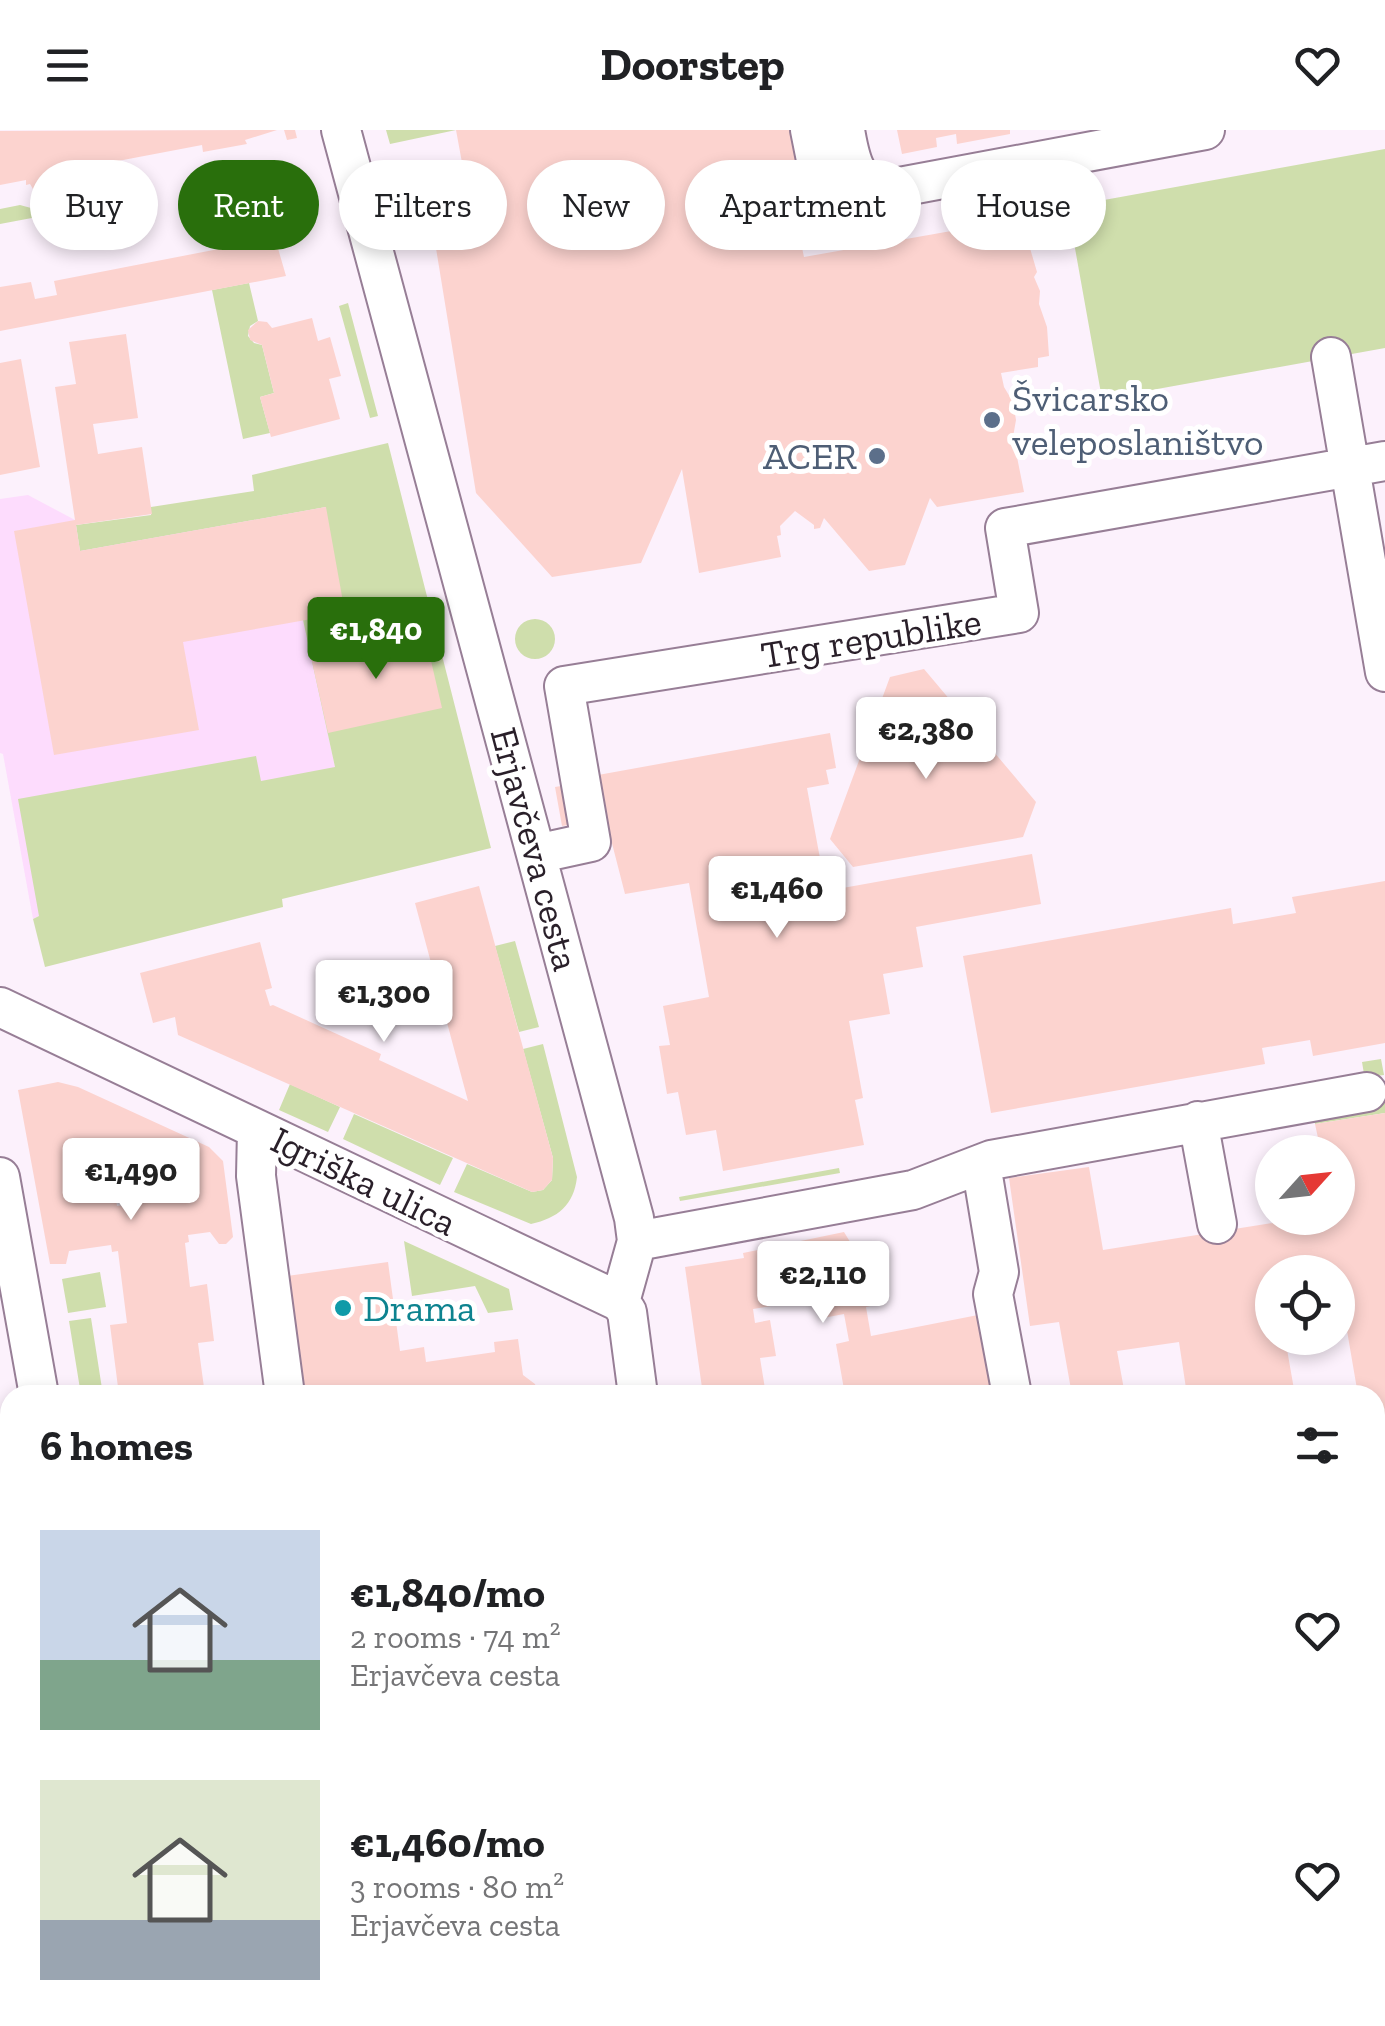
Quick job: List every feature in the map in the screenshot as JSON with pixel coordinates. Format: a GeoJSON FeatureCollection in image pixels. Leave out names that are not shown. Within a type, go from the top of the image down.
{"type":"FeatureCollection","features":[{"type":"Feature","properties":{"kind":"street","name":"Erjavčeva cesta"},"geometry":{"type":"LineString","coordinates":[[341,130],[636,1230]]}},
{"type":"Feature","properties":{"kind":"street"},"geometry":{"type":"LineString","coordinates":[[845,130],[856,173],[880,189],[1205,130]]}},
{"type":"Feature","properties":{"kind":"street"},"geometry":{"type":"LineString","coordinates":[[1331,358],[1367,464],[1385,672]]}},
{"type":"Feature","properties":{"kind":"street","name":"Trg republike"},"geometry":{"type":"LineString","coordinates":[[536,854],[592,842],[564,686],[1019,613],[1005,528],[1367,464]]}},
{"type":"Feature","properties":{"kind":"street","name":"Igriška ulica"},"geometry":{"type":"LineString","coordinates":[[0,1007],[620,1302]]}},
{"type":"Feature","properties":{"kind":"street"},"geometry":{"type":"LineString","coordinates":[[637,1385],[627,1312],[620,1302],[636,1230],[913,1190],[980,1164],[1366,1092]]}},
{"type":"Feature","properties":{"kind":"street"},"geometry":{"type":"LineString","coordinates":[[1198,1121],[1218,1224]]}},
{"type":"Feature","properties":{"kind":"street"},"geometry":{"type":"LineString","coordinates":[[257,1130],[256,1176],[284,1385]]}},
{"type":"Feature","properties":{"kind":"street"},"geometry":{"type":"LineString","coordinates":[[980,1164],[999,1272],[993,1294],[1010,1385]]}},
{"type":"Feature","properties":{"kind":"street"},"geometry":{"type":"LineString","coordinates":[[0,1177],[37,1385]]}},
{"type":"Feature","properties":{"kind":"shaded area"},"geometry":{"type":"Polygon","coordinates":[[[28,495],[75,520],[80,550],[326,507],[304,621],[335,767],[33,919],[0,753],[0,499],[28,495]]]}},
{"type":"Feature","properties":{"kind":"green space"},"geometry":{"type":"Polygon","coordinates":[[[386,130],[456,130],[390,144],[386,130]]]}},
{"type":"Feature","properties":{"kind":"green space"},"geometry":{"type":"Polygon","coordinates":[[[1385,149],[1385,348],[1102,399],[1075,250],[1106,250],[1106,200],[1385,149]]]}},
{"type":"Feature","properties":{"kind":"green space"},"geometry":{"type":"Polygon","coordinates":[[[20,205],[30,208],[30,218],[0,224],[0,209],[20,205]]]}},
{"type":"Feature","properties":{"kind":"green space"},"geometry":{"type":"Polygon","coordinates":[[[249,283],[258,321],[250,326],[248,336],[262,345],[274,393],[260,397],[270,433],[243,439],[212,290],[249,283]]]}},
{"type":"Feature","properties":{"kind":"green space"},"geometry":{"type":"Polygon","coordinates":[[[348,303],[378,416],[370,418],[339,306],[348,303]]]}},
{"type":"Feature","properties":{"kind":"green space"},"geometry":{"type":"Polygon","coordinates":[[[388,443],[491,848],[282,899],[283,907],[45,967],[33,919],[39,916],[18,799],[256,756],[261,781],[335,767],[303,620],[326,507],[80,551],[76,525],[151,515],[151,507],[254,491],[252,475],[388,443]]]}},
{"type":"Feature","properties":{"kind":"green space"},"geometry":{"type":"Polygon","coordinates":[[[535,619],[549,625],[555,639],[549,653],[535,659],[521,653],[515,639],[521,625],[535,619]]]}},
{"type":"Feature","properties":{"kind":"green space"},"geometry":{"type":"Polygon","coordinates":[[[515,941],[539,1027],[519,1032],[495,946],[515,941]]]}},
{"type":"Feature","properties":{"kind":"green space"},"geometry":{"type":"Polygon","coordinates":[[[543,1044],[577,1177],[563,1209],[531,1224],[454,1192],[467,1164],[532,1192],[543,1190],[552,1180],[553,1158],[523,1049],[543,1044]]]}},
{"type":"Feature","properties":{"kind":"green space"},"geometry":{"type":"Polygon","coordinates":[[[1381,1059],[1384,1075],[1376,1076],[1385,1113],[1315,1124],[1313,1113],[1364,1074],[1362,1062],[1381,1059]]]}},
{"type":"Feature","properties":{"kind":"green space"},"geometry":{"type":"Polygon","coordinates":[[[290,1084],[340,1107],[328,1132],[279,1110],[290,1084]]]}},
{"type":"Feature","properties":{"kind":"green space"},"geometry":{"type":"Polygon","coordinates":[[[354,1114],[453,1158],[440,1185],[343,1139],[354,1114]]]}},
{"type":"Feature","properties":{"kind":"green space"},"geometry":{"type":"Polygon","coordinates":[[[839,1168],[840,1173],[680,1201],[679,1197],[839,1168]]]}},
{"type":"Feature","properties":{"kind":"green space"},"geometry":{"type":"Polygon","coordinates":[[[404,1241],[509,1289],[513,1310],[488,1313],[475,1286],[412,1296],[404,1241]]]}},
{"type":"Feature","properties":{"kind":"green space"},"geometry":{"type":"Polygon","coordinates":[[[100,1272],[106,1307],[68,1313],[62,1279],[100,1272]]]}},
{"type":"Feature","properties":{"kind":"green space"},"geometry":{"type":"Polygon","coordinates":[[[91,1318],[101,1385],[79,1385],[69,1321],[91,1318]]]}},
{"type":"Feature","properties":{"kind":"building"},"geometry":{"type":"Polygon","coordinates":[[[277,130],[245,140],[247,144],[203,152],[202,145],[123,160],[30,160],[30,184],[26,185],[26,180],[0,185],[0,131],[277,130]]]}},
{"type":"Feature","properties":{"kind":"building"},"geometry":{"type":"Polygon","coordinates":[[[284,130],[295,130],[297,138],[287,140],[284,130]]]}},
{"type":"Feature","properties":{"kind":"building"},"geometry":{"type":"Polygon","coordinates":[[[456,130],[798,130],[803,160],[685,160],[685,250],[803,250],[804,257],[844,250],[921,250],[921,236],[941,233],[941,250],[1031,250],[1040,291],[1039,304],[1047,327],[1049,356],[1038,358],[1038,367],[1001,373],[1013,402],[1013,437],[1024,492],[937,507],[930,498],[905,565],[869,571],[824,518],[820,528],[814,529],[795,511],[780,526],[781,535],[777,536],[781,557],[699,573],[682,469],[641,563],[552,577],[476,493],[436,250],[507,250],[507,160],[462,160],[456,130]]]}},
{"type":"Feature","properties":{"kind":"building"},"geometry":{"type":"Polygon","coordinates":[[[897,130],[1010,130],[1010,134],[957,144],[956,134],[936,138],[937,147],[902,154],[897,130]]]}},
{"type":"Feature","properties":{"kind":"building"},"geometry":{"type":"Polygon","coordinates":[[[213,250],[278,250],[286,276],[0,331],[0,287],[31,282],[35,299],[57,295],[54,281],[213,250]]]}},
{"type":"Feature","properties":{"kind":"building"},"geometry":{"type":"Polygon","coordinates":[[[312,318],[318,341],[330,337],[341,376],[329,379],[340,419],[271,437],[260,397],[274,393],[262,345],[250,340],[248,330],[258,321],[267,322],[272,328],[312,318]]]}},
{"type":"Feature","properties":{"kind":"building"},"geometry":{"type":"Polygon","coordinates":[[[126,334],[138,418],[93,424],[98,454],[142,447],[152,514],[76,525],[80,551],[326,507],[345,613],[183,642],[199,730],[54,755],[14,531],[75,520],[55,387],[76,384],[69,342],[126,334]]]}},
{"type":"Feature","properties":{"kind":"building"},"geometry":{"type":"Polygon","coordinates":[[[21,359],[40,467],[0,475],[0,363],[21,359]]]}},
{"type":"Feature","properties":{"kind":"building"},"geometry":{"type":"Polygon","coordinates":[[[424,631],[442,708],[328,733],[311,657],[424,631]]]}},
{"type":"Feature","properties":{"kind":"building"},"geometry":{"type":"Polygon","coordinates":[[[924,669],[1036,802],[1023,837],[853,867],[830,839],[890,677],[924,669]]]}},
{"type":"Feature","properties":{"kind":"building"},"geometry":{"type":"Polygon","coordinates":[[[830,733],[836,768],[826,770],[829,784],[807,788],[826,891],[1032,854],[1041,904],[916,927],[923,967],[883,974],[890,1014],[849,1021],[863,1098],[855,1100],[864,1145],[723,1171],[716,1130],[686,1135],[678,1092],[667,1094],[659,1046],[670,1045],[663,1006],[709,997],[689,883],[625,894],[606,820],[587,777],[830,733]]]}},
{"type":"Feature","properties":{"kind":"building"},"geometry":{"type":"Polygon","coordinates":[[[573,784],[580,823],[562,826],[555,787],[573,784]]]}},
{"type":"Feature","properties":{"kind":"building"},"geometry":{"type":"Polygon","coordinates":[[[1385,881],[1385,1043],[1313,1056],[1310,1040],[1262,1048],[1265,1064],[991,1113],[963,956],[1231,908],[1233,924],[1296,913],[1292,897],[1385,881]]]}},
{"type":"Feature","properties":{"kind":"building"},"geometry":{"type":"Polygon","coordinates":[[[479,886],[553,1158],[552,1180],[543,1190],[532,1192],[178,1035],[175,1017],[153,1023],[140,973],[260,942],[272,988],[265,990],[270,1006],[381,1054],[379,1060],[468,1101],[415,903],[479,886]]]}},
{"type":"Feature","properties":{"kind":"building"},"geometry":{"type":"Polygon","coordinates":[[[58,1082],[78,1087],[209,1147],[223,1161],[233,1237],[226,1244],[219,1244],[210,1232],[188,1235],[189,1242],[185,1243],[190,1287],[207,1284],[214,1341],[198,1343],[204,1385],[118,1385],[110,1325],[127,1323],[118,1251],[112,1252],[111,1245],[69,1251],[66,1264],[50,1264],[18,1090],[58,1082]],[[86,1145],[78,1147],[82,1173],[97,1170],[104,1154],[86,1145]],[[121,1161],[112,1177],[117,1206],[167,1200],[164,1181],[121,1161]]]}},
{"type":"Feature","properties":{"kind":"building"},"geometry":{"type":"Polygon","coordinates":[[[1385,1113],[1385,1385],[1356,1385],[1351,1355],[1355,1355],[1355,1255],[1255,1255],[1255,1355],[1288,1355],[1293,1385],[1185,1385],[1179,1342],[1117,1351],[1123,1385],[1070,1385],[1059,1322],[1030,1326],[1009,1178],[1089,1167],[1103,1250],[1255,1226],[1255,1235],[1355,1235],[1355,1135],[1317,1135],[1315,1124],[1385,1113]]]}},
{"type":"Feature","properties":{"kind":"building"},"geometry":{"type":"Polygon","coordinates":[[[844,1232],[855,1250],[861,1281],[871,1284],[875,1305],[866,1307],[871,1336],[978,1315],[991,1385],[843,1385],[836,1344],[849,1341],[844,1314],[823,1318],[818,1298],[753,1309],[755,1323],[770,1320],[776,1356],[760,1358],[764,1385],[702,1385],[685,1267],[744,1258],[743,1253],[844,1232]]]}},
{"type":"Feature","properties":{"kind":"building","name":"Drama"},"geometry":{"type":"Polygon","coordinates":[[[388,1262],[400,1351],[424,1347],[426,1362],[495,1352],[494,1342],[518,1339],[523,1375],[535,1385],[302,1385],[287,1276],[388,1262]]]}},
{"type":"Feature","properties":{"kind":"place","name":"Švicarsko veleposlaništvo"},"geometry":{"type":"Point","coordinates":[992,420]}},
{"type":"Feature","properties":{"kind":"place","name":"ACER"},"geometry":{"type":"Point","coordinates":[877,456]}},
{"type":"Feature","properties":{"kind":"place","name":"Drama"},"geometry":{"type":"Point","coordinates":[343,1308]}}]}
